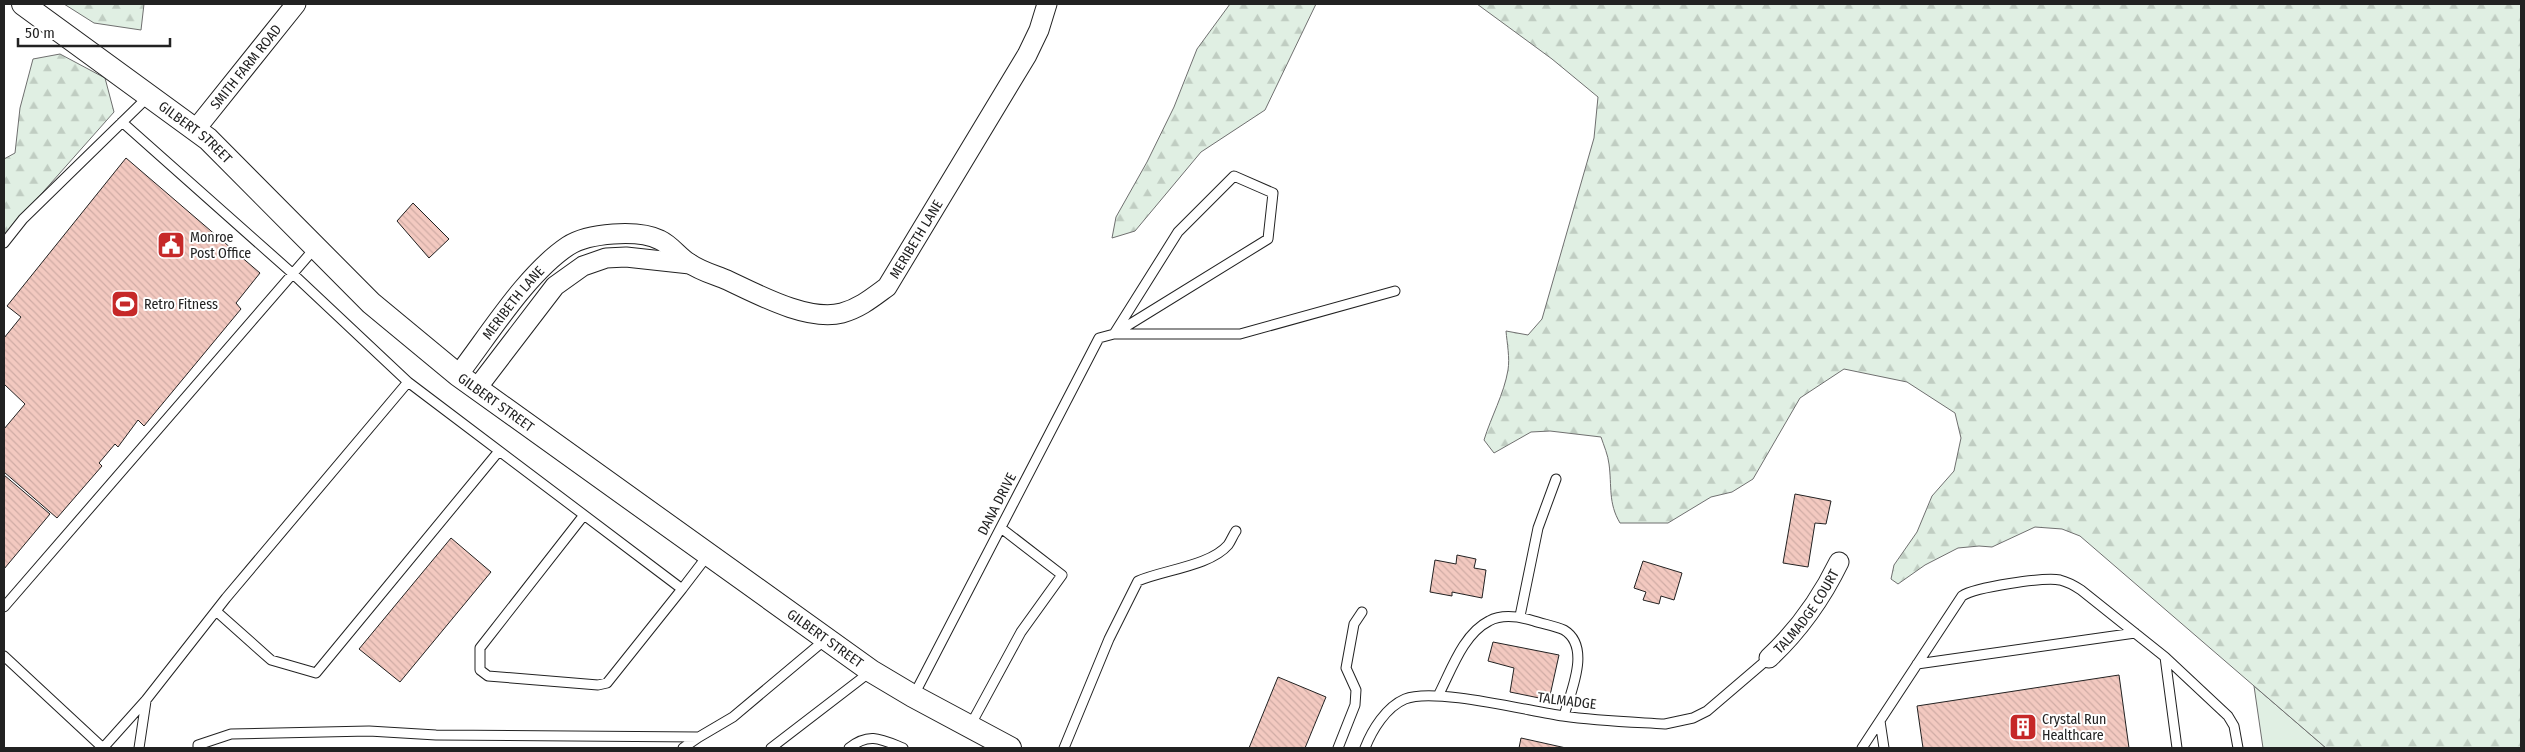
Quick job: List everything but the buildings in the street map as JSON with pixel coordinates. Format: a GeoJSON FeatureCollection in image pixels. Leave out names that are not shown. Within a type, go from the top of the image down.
{"type":"FeatureCollection","features":[{"type":"Feature","properties":{"kind":"street","name":"GILBERT STREET"},"geometry":{"type":"LineString","coordinates":[[23,4],[208,139],[371,302],[458,375],[709,553],[871,671],[913,696],[1010,748]]}},
{"type":"Feature","properties":{"kind":"street","name":"SMITH FARM ROAD"},"geometry":{"type":"LineString","coordinates":[[195,130],[296,4]]}},
{"type":"Feature","properties":{"kind":"street","name":"MERIBETH LANE"},"geometry":{"type":"LineString","coordinates":[[458,375],[530,282],[551,259],[570,245],[591,236],[617,234],[660,240],[690,264],[781,304],[817,314],[840,314],[863,306],[887,287],[1027,56],[1039,30],[1047,4]]}},
{"type":"Feature","properties":{"kind":"street","name":"MERIBETH LANE"},"geometry":{"type":"LineString","coordinates":[[477,388],[555,286],[583,266],[606,258],[626,257],[690,264]]}},
{"type":"Feature","properties":{"kind":"street","name":"TALMADGE COURT"},"geometry":{"type":"LineString","coordinates":[[1769,658],[1805,620],[1825,590],[1839,562]]}},
{"type":"Feature","properties":{"kind":"lane"},"geometry":{"type":"LineString","coordinates":[[4,243],[23,219],[150,95]]}},
{"type":"Feature","properties":{"kind":"lane"},"geometry":{"type":"LineString","coordinates":[[122,122],[292,273],[408,382],[682,589]]}},
{"type":"Feature","properties":{"kind":"lane","name":"DANA DRIVE"},"geometry":{"type":"LineString","coordinates":[[913,696],[1099,338],[1114,334],[1268,239],[1272,193],[1234,176],[1178,232],[1114,334]]}},
{"type":"Feature","properties":{"kind":"lane"},"geometry":{"type":"LineString","coordinates":[[4,606],[315,247]]}},
{"type":"Feature","properties":{"kind":"lane"},"geometry":{"type":"LineString","coordinates":[[1114,334],[1240,334],[1395,291]]}},
{"type":"Feature","properties":{"kind":"lane"},"geometry":{"type":"LineString","coordinates":[[4,656],[103,748],[146,700],[216,611],[408,382]]}},
{"type":"Feature","properties":{"kind":"lane"},"geometry":{"type":"LineString","coordinates":[[216,611],[271,660],[316,673],[500,451]]}},
{"type":"Feature","properties":{"kind":"lane"},"geometry":{"type":"LineString","coordinates":[[1520,616],[1538,528],[1556,479]]}},
{"type":"Feature","properties":{"kind":"lane"},"geometry":{"type":"LineString","coordinates":[[584,515],[480,648],[480,670],[488,676],[598,685],[607,683],[709,553]]}},
{"type":"Feature","properties":{"kind":"lane"},"geometry":{"type":"LineString","coordinates":[[970,726],[1021,632],[1062,575],[1000,528]]}},
{"type":"Feature","properties":{"kind":"lane"},"geometry":{"type":"LineString","coordinates":[[1064,748],[1109,639],[1138,581],[1157,573],[1211,558],[1228,545],[1236,531]]}},
{"type":"Feature","properties":{"kind":"lane"},"geometry":{"type":"LineString","coordinates":[[1862,748],[1962,596],[1979,589],[2052,580],[2067,582],[2081,590],[2165,657],[2228,716],[2234,726],[2238,748]]}},
{"type":"Feature","properties":{"kind":"lane"},"geometry":{"type":"LineString","coordinates":[[1338,748],[1355,705],[1356,690],[1346,668],[1354,624],[1362,612]]}},
{"type":"Feature","properties":{"kind":"lane"},"geometry":{"type":"LineString","coordinates":[[1438,696],[1470,636],[1490,620],[1520,616],[1564,630],[1573,639],[1578,652],[1577,668],[1564,716]]}},
{"type":"Feature","properties":{"kind":"lane"},"geometry":{"type":"LineString","coordinates":[[1917,664],[2135,633]]}},
{"type":"Feature","properties":{"kind":"lane"},"geometry":{"type":"LineString","coordinates":[[683,748],[733,717],[826,638]]}},
{"type":"Feature","properties":{"kind":"lane"},"geometry":{"type":"LineString","coordinates":[[2165,657],[2177,748]]}},
{"type":"Feature","properties":{"kind":"lane","name":"TALMADGE"},"geometry":{"type":"LineString","coordinates":[[1365,748],[1378,723],[1404,699],[1421,695],[1564,716],[1665,724],[1693,718],[1713,707],[1769,658]]}},
{"type":"Feature","properties":{"kind":"lane"},"geometry":{"type":"LineString","coordinates":[[772,748],[871,671]]}},
{"type":"Feature","properties":{"kind":"lane"},"geometry":{"type":"LineString","coordinates":[[139,748],[146,700]]}},
{"type":"Feature","properties":{"kind":"lane"},"geometry":{"type":"LineString","coordinates":[[1880,721],[1884,748]]}},
{"type":"Feature","properties":{"kind":"lane"},"geometry":{"type":"LineString","coordinates":[[198,748],[198,745],[231,734],[369,731],[436,735],[699,737]]}},
{"type":"Feature","properties":{"kind":"lane"},"geometry":{"type":"LineString","coordinates":[[849,748],[855,743],[870,737],[902,748]]}},
{"type":"Feature","properties":{"kind":"green space"},"geometry":{"type":"Polygon","coordinates":[[[64,4],[144,4],[141,30],[94,23],[64,4]]]}},
{"type":"Feature","properties":{"kind":"green space"},"geometry":{"type":"Polygon","coordinates":[[[1230,4],[1316,4],[1265,110],[1201,152],[1135,231],[1112,238],[1116,217],[1147,162],[1174,107],[1197,49],[1230,4]]]}},
{"type":"Feature","properties":{"kind":"green space"},"geometry":{"type":"Polygon","coordinates":[[[1477,4],[2521,4],[2521,748],[2326,748],[2080,536],[2062,529],[2035,527],[1992,547],[1958,548],[1925,565],[1898,584],[1891,579],[1894,565],[1917,532],[1932,496],[1954,471],[1961,438],[1955,413],[1907,382],[1844,369],[1800,398],[1753,479],[1732,492],[1711,497],[1668,523],[1620,523],[1612,501],[1607,454],[1601,437],[1550,431],[1531,432],[1494,453],[1484,440],[1504,388],[1508,370],[1509,356],[1506,331],[1528,335],[1542,319],[1594,138],[1598,97],[1552,59],[1477,4]]]}},
{"type":"Feature","properties":{"kind":"green space"},"geometry":{"type":"Polygon","coordinates":[[[60,54],[105,78],[114,112],[4,236],[4,159],[15,153],[20,108],[33,59],[60,54]]]}},
{"type":"Feature","properties":{"kind":"green space"},"geometry":{"type":"Polygon","coordinates":[[[2254,686],[2326,748],[2263,748],[2254,686]]]}},
{"type":"Feature","properties":{"kind":"place","name":"Monroe Post Office"},"geometry":{"type":"Point","coordinates":[171,245]}},
{"type":"Feature","properties":{"kind":"place","name":"Retro Fitness"},"geometry":{"type":"Point","coordinates":[125,304]}},
{"type":"Feature","properties":{"kind":"place","name":"Crystal Run Healthcare"},"geometry":{"type":"Point","coordinates":[2023,727]}}]}
